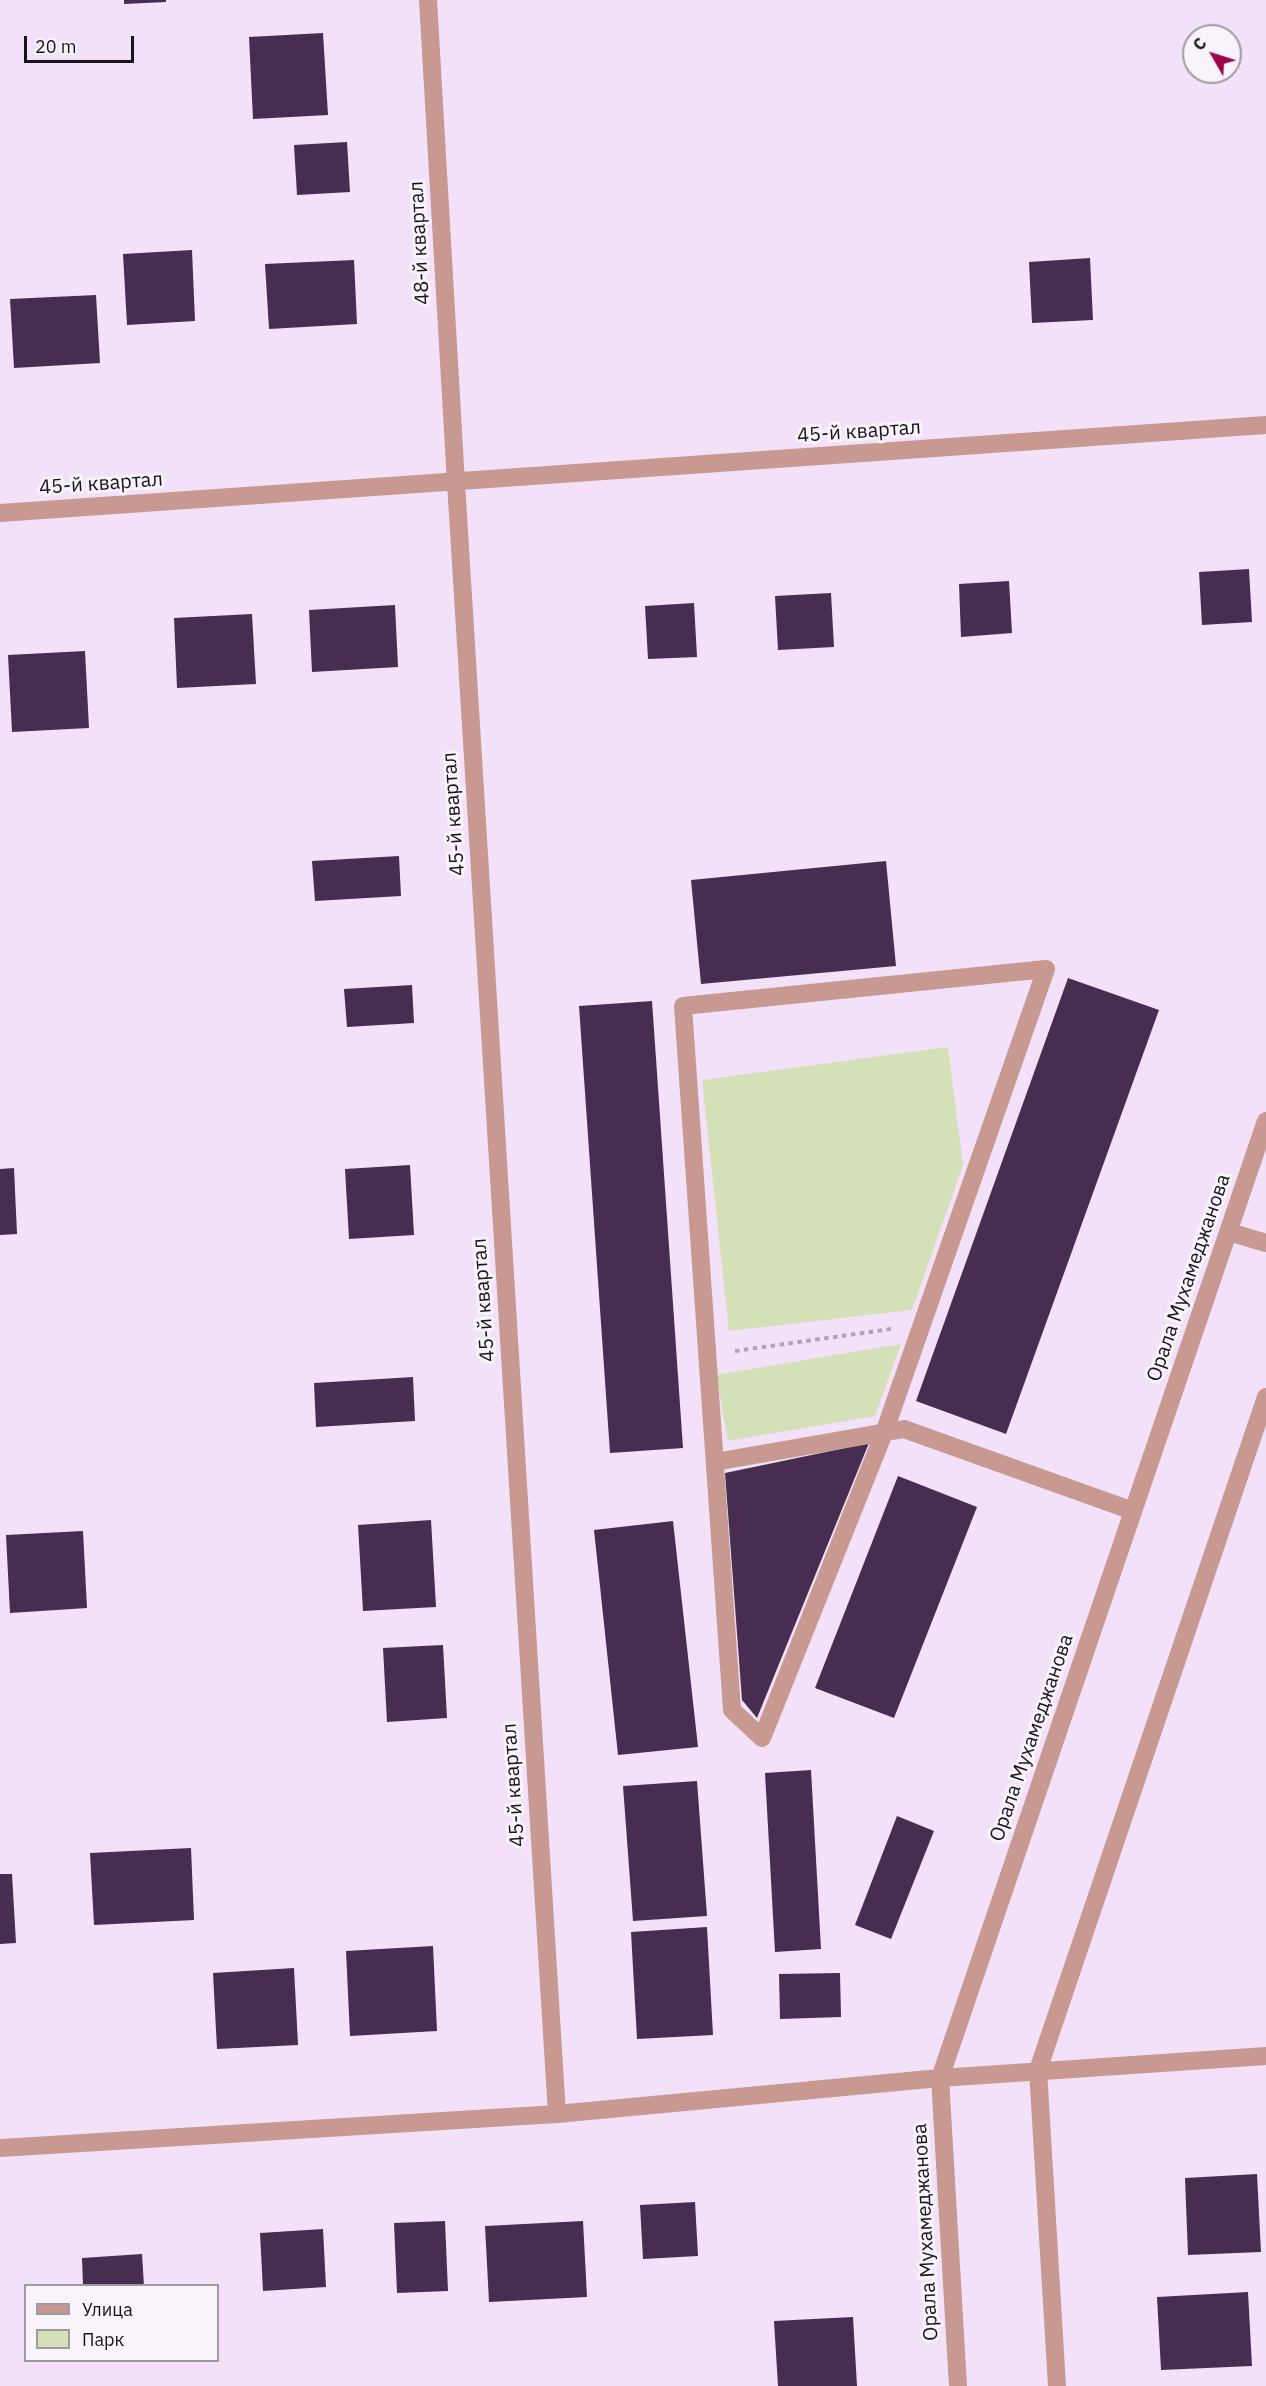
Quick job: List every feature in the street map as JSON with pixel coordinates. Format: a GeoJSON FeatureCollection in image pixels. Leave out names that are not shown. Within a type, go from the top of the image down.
{"type":"FeatureCollection","features":[{"type":"Feature","properties":{"kind":"street","name":"48-й квартал"},"geometry":{"type":"LineString","coordinates":[[428,0],[456,483]]}},
{"type":"Feature","properties":{"kind":"street","name":"45-й квартал"},"geometry":{"type":"LineString","coordinates":[[0,513],[1266,425]]}},
{"type":"Feature","properties":{"kind":"street","name":"45-й квартал"},"geometry":{"type":"LineString","coordinates":[[456,483],[557,2114]]}},
{"type":"Feature","properties":{"kind":"street"},"geometry":{"type":"LineString","coordinates":[[1046,969],[884,1433],[762,1738],[732,1710],[707,1355],[683,1006],[1046,969]]}},
{"type":"Feature","properties":{"kind":"street","name":"Орала Мухамеджанова"},"geometry":{"type":"LineString","coordinates":[[958,2386],[940,2078],[1266,1121]]}},
{"type":"Feature","properties":{"kind":"street"},"geometry":{"type":"LineString","coordinates":[[1229,1232],[1266,1243]]}},
{"type":"Feature","properties":{"kind":"street"},"geometry":{"type":"LineString","coordinates":[[1057,2386],[1038,2070],[1266,1396]]}},
{"type":"Feature","properties":{"kind":"street"},"geometry":{"type":"LineString","coordinates":[[715,1462],[904,1429],[1133,1511]]}},
{"type":"Feature","properties":{"kind":"street"},"geometry":{"type":"LineString","coordinates":[[0,2148],[557,2114],[940,2078],[1266,2056]]}},
{"type":"Feature","properties":{"kind":"path"},"geometry":{"type":"LineString","coordinates":[[707,1355],[922,1325]]}},
{"type":"Feature","properties":{"kind":"green space"},"geometry":{"type":"Polygon","coordinates":[[[948,1047],[963,1165],[912,1310],[729,1331],[702,1080],[948,1047]]]}},
{"type":"Feature","properties":{"kind":"green space"},"geometry":{"type":"Polygon","coordinates":[[[901,1344],[875,1416],[728,1441],[716,1375],[901,1344]]]}},
{"type":"Feature","properties":{"kind":"building"},"geometry":{"type":"Polygon","coordinates":[[[124,0],[166,0],[166,2],[124,4],[124,0]]]}},
{"type":"Feature","properties":{"kind":"building"},"geometry":{"type":"Polygon","coordinates":[[[323,33],[328,115],[253,119],[249,37],[323,33]]]}},
{"type":"Feature","properties":{"kind":"building"},"geometry":{"type":"Polygon","coordinates":[[[347,142],[350,192],[297,195],[294,145],[347,142]]]}},
{"type":"Feature","properties":{"kind":"building"},"geometry":{"type":"Polygon","coordinates":[[[192,250],[195,321],[127,325],[123,254],[192,250]]]}},
{"type":"Feature","properties":{"kind":"building"},"geometry":{"type":"Polygon","coordinates":[[[1090,258],[1093,320],[1032,323],[1029,262],[1090,258]]]}},
{"type":"Feature","properties":{"kind":"building"},"geometry":{"type":"Polygon","coordinates":[[[354,260],[357,324],[269,329],[265,264],[354,260]]]}},
{"type":"Feature","properties":{"kind":"building"},"geometry":{"type":"Polygon","coordinates":[[[96,295],[100,363],[14,368],[10,299],[96,295]]]}},
{"type":"Feature","properties":{"kind":"building"},"geometry":{"type":"Polygon","coordinates":[[[1249,569],[1252,622],[1202,625],[1199,572],[1249,569]]]}},
{"type":"Feature","properties":{"kind":"building"},"geometry":{"type":"Polygon","coordinates":[[[1009,581],[1012,633],[961,637],[959,584],[1009,581]]]}},
{"type":"Feature","properties":{"kind":"building"},"geometry":{"type":"Polygon","coordinates":[[[831,593],[834,647],[778,650],[775,596],[831,593]]]}},
{"type":"Feature","properties":{"kind":"building"},"geometry":{"type":"Polygon","coordinates":[[[694,603],[697,657],[648,659],[645,606],[694,603]]]}},
{"type":"Feature","properties":{"kind":"building"},"geometry":{"type":"Polygon","coordinates":[[[395,605],[398,667],[312,672],[309,610],[395,605]]]}},
{"type":"Feature","properties":{"kind":"building"},"geometry":{"type":"Polygon","coordinates":[[[252,614],[256,684],[177,688],[174,618],[252,614]]]}},
{"type":"Feature","properties":{"kind":"building"},"geometry":{"type":"Polygon","coordinates":[[[85,651],[89,728],[12,732],[8,655],[85,651]]]}},
{"type":"Feature","properties":{"kind":"building"},"geometry":{"type":"Polygon","coordinates":[[[399,856],[401,896],[315,901],[312,861],[399,856]]]}},
{"type":"Feature","properties":{"kind":"building"},"geometry":{"type":"Polygon","coordinates":[[[886,861],[896,966],[701,984],[691,880],[886,861]]]}},
{"type":"Feature","properties":{"kind":"building"},"geometry":{"type":"Polygon","coordinates":[[[1068,978],[1159,1010],[1006,1434],[916,1401],[1068,978]]]}},
{"type":"Feature","properties":{"kind":"building"},"geometry":{"type":"Polygon","coordinates":[[[412,985],[414,1023],[347,1027],[344,989],[412,985]]]}},
{"type":"Feature","properties":{"kind":"building"},"geometry":{"type":"Polygon","coordinates":[[[652,1001],[683,1448],[610,1453],[579,1006],[652,1001]]]}},
{"type":"Feature","properties":{"kind":"building"},"geometry":{"type":"Polygon","coordinates":[[[410,1165],[414,1235],[349,1239],[345,1169],[410,1165]]]}},
{"type":"Feature","properties":{"kind":"building"},"geometry":{"type":"Polygon","coordinates":[[[14,1168],[17,1234],[0,1235],[0,1169],[14,1168]]]}},
{"type":"Feature","properties":{"kind":"building"},"geometry":{"type":"Polygon","coordinates":[[[413,1377],[415,1421],[316,1427],[314,1383],[413,1377]]]}},
{"type":"Feature","properties":{"kind":"building"},"geometry":{"type":"Polygon","coordinates":[[[869,1443],[757,1718],[742,1700],[725,1473],[869,1443]]]}},
{"type":"Feature","properties":{"kind":"building"},"geometry":{"type":"Polygon","coordinates":[[[898,1476],[977,1507],[894,1718],[815,1688],[898,1476]]]}},
{"type":"Feature","properties":{"kind":"building"},"geometry":{"type":"Polygon","coordinates":[[[431,1520],[436,1607],[363,1611],[358,1525],[431,1520]]]}},
{"type":"Feature","properties":{"kind":"building"},"geometry":{"type":"Polygon","coordinates":[[[673,1521],[698,1747],[618,1755],[594,1530],[673,1521]]]}},
{"type":"Feature","properties":{"kind":"building"},"geometry":{"type":"Polygon","coordinates":[[[83,1531],[87,1608],[10,1613],[6,1535],[83,1531]]]}},
{"type":"Feature","properties":{"kind":"building"},"geometry":{"type":"Polygon","coordinates":[[[443,1645],[447,1718],[387,1722],[383,1648],[443,1645]]]}},
{"type":"Feature","properties":{"kind":"building"},"geometry":{"type":"Polygon","coordinates":[[[811,1770],[821,1949],[775,1952],[765,1773],[811,1770]]]}},
{"type":"Feature","properties":{"kind":"building"},"geometry":{"type":"Polygon","coordinates":[[[697,1781],[707,1916],[633,1921],[623,1786],[697,1781]]]}},
{"type":"Feature","properties":{"kind":"building"},"geometry":{"type":"Polygon","coordinates":[[[897,1816],[934,1831],[891,1939],[855,1925],[897,1816]]]}},
{"type":"Feature","properties":{"kind":"building"},"geometry":{"type":"Polygon","coordinates":[[[191,1848],[194,1920],[94,1925],[90,1853],[191,1848]]]}},
{"type":"Feature","properties":{"kind":"building"},"geometry":{"type":"Polygon","coordinates":[[[0,1874],[12,1874],[16,1943],[0,1944],[0,1874]]]}},
{"type":"Feature","properties":{"kind":"building"},"geometry":{"type":"Polygon","coordinates":[[[707,1927],[713,2035],[637,2039],[631,1932],[707,1927]]]}},
{"type":"Feature","properties":{"kind":"building"},"geometry":{"type":"Polygon","coordinates":[[[433,1946],[437,2031],[350,2036],[346,1951],[433,1946]]]}},
{"type":"Feature","properties":{"kind":"building"},"geometry":{"type":"Polygon","coordinates":[[[294,1968],[298,2045],[217,2049],[213,1973],[294,1968]]]}},
{"type":"Feature","properties":{"kind":"building"},"geometry":{"type":"Polygon","coordinates":[[[840,1973],[841,2017],[780,2019],[779,1974],[840,1973]]]}},
{"type":"Feature","properties":{"kind":"building"},"geometry":{"type":"Polygon","coordinates":[[[1257,2174],[1261,2252],[1188,2255],[1185,2178],[1257,2174]]]}},
{"type":"Feature","properties":{"kind":"building"},"geometry":{"type":"Polygon","coordinates":[[[695,2202],[698,2256],[643,2259],[640,2205],[695,2202]]]}},
{"type":"Feature","properties":{"kind":"building"},"geometry":{"type":"Polygon","coordinates":[[[445,2221],[448,2291],[397,2293],[394,2223],[445,2221]]]}},
{"type":"Feature","properties":{"kind":"building"},"geometry":{"type":"Polygon","coordinates":[[[583,2221],[587,2297],[489,2302],[485,2226],[583,2221]]]}},
{"type":"Feature","properties":{"kind":"building"},"geometry":{"type":"Polygon","coordinates":[[[323,2229],[326,2287],[263,2291],[260,2233],[323,2229]]]}},
{"type":"Feature","properties":{"kind":"building"},"geometry":{"type":"Polygon","coordinates":[[[142,2254],[144,2284],[83,2284],[82,2258],[142,2254]]]}},
{"type":"Feature","properties":{"kind":"building"},"geometry":{"type":"Polygon","coordinates":[[[1248,2292],[1252,2366],[1161,2370],[1157,2297],[1248,2292]]]}},
{"type":"Feature","properties":{"kind":"building"},"geometry":{"type":"Polygon","coordinates":[[[853,2317],[857,2386],[778,2386],[774,2321],[853,2317]]]}}]}
